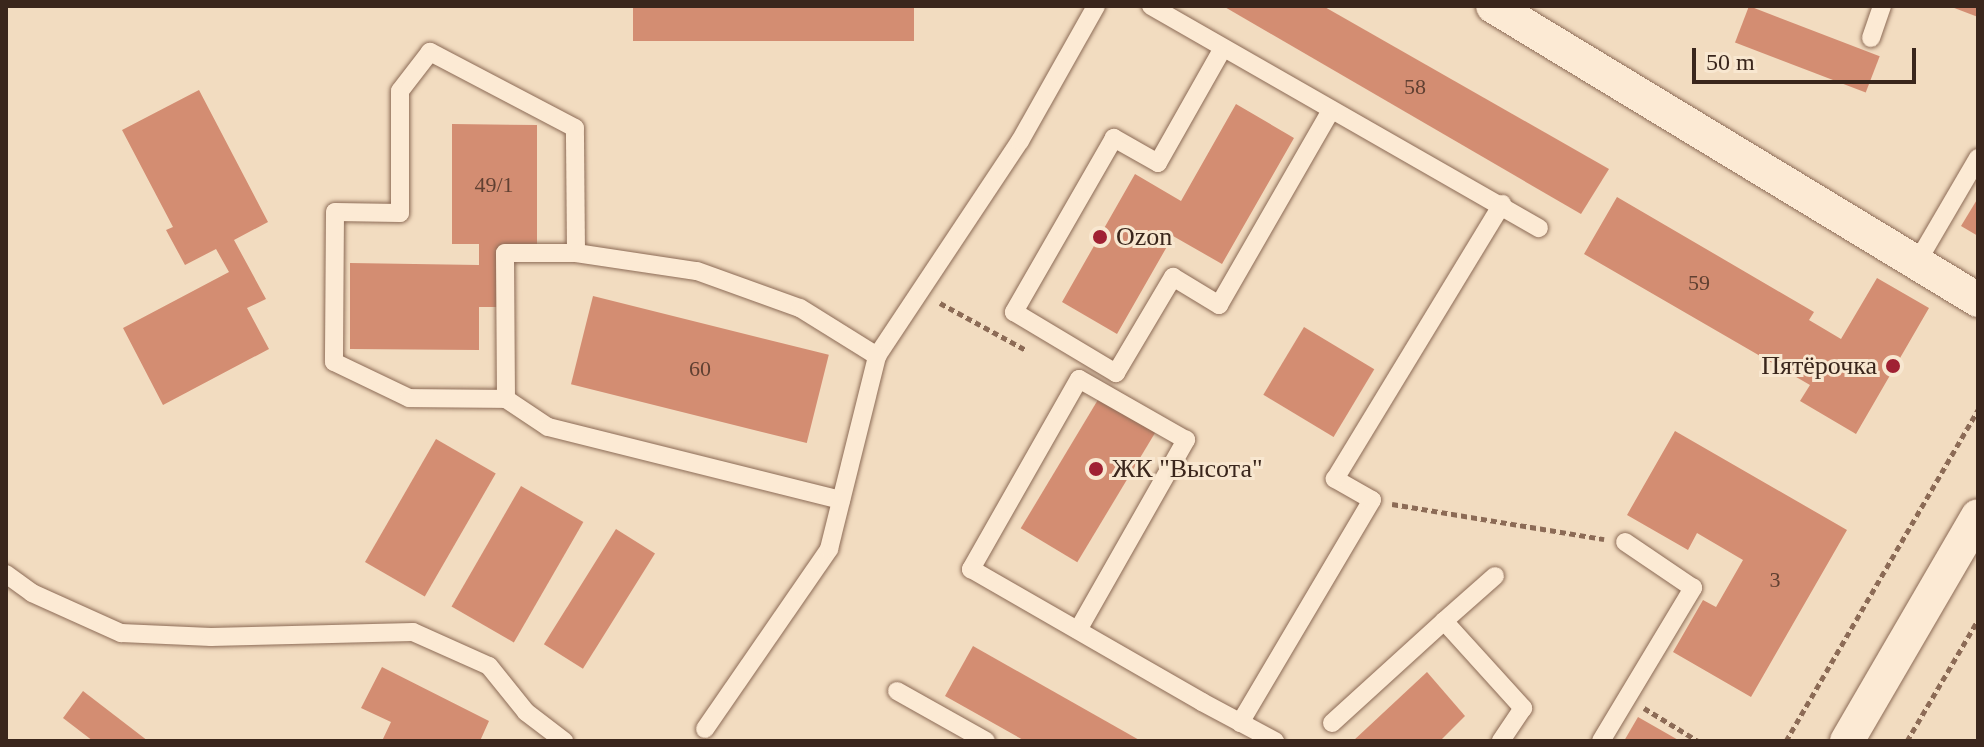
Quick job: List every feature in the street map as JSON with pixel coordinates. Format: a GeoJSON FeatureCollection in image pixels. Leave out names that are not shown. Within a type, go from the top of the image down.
{"type":"FeatureCollection","features":[{"type":"Feature","properties":{"kind":"street"},"geometry":{"type":"LineString","coordinates":[[1493,6],[1978,300]]}},
{"type":"Feature","properties":{"kind":"street"},"geometry":{"type":"LineString","coordinates":[[1847,741],[1978,516]]}},
{"type":"Feature","properties":{"kind":"lane"},"geometry":{"type":"LineString","coordinates":[[705,729],[829,549],[877,356],[1020,141],[1096,6]]}},
{"type":"Feature","properties":{"kind":"lane"},"geometry":{"type":"LineString","coordinates":[[1151,6],[1502,204],[1539,228]]}},
{"type":"Feature","properties":{"kind":"lane"},"geometry":{"type":"LineString","coordinates":[[1871,38],[1882,6]]}},
{"type":"Feature","properties":{"kind":"lane"},"geometry":{"type":"LineString","coordinates":[[1223,48],[1158,163],[1114,138],[1014,312],[1116,373],[1173,277],[1219,305],[1331,110]]}},
{"type":"Feature","properties":{"kind":"lane"},"geometry":{"type":"LineString","coordinates":[[576,253],[575,128],[430,52],[400,91],[400,213],[335,212],[334,362],[409,398],[506,399],[548,427],[841,500]]}},
{"type":"Feature","properties":{"kind":"lane"},"geometry":{"type":"LineString","coordinates":[[1916,264],[1978,158]]}},
{"type":"Feature","properties":{"kind":"lane"},"geometry":{"type":"LineString","coordinates":[[1240,723],[1372,500],[1335,479],[1502,204]]}},
{"type":"Feature","properties":{"kind":"lane"},"geometry":{"type":"LineString","coordinates":[[506,399],[505,253],[576,253],[697,271],[800,308],[877,356]]}},
{"type":"Feature","properties":{"kind":"lane"},"geometry":{"type":"LineString","coordinates":[[1078,630],[1186,440],[1079,379],[971,569],[1240,723],[1275,741]]}},
{"type":"Feature","properties":{"kind":"lane"},"geometry":{"type":"LineString","coordinates":[[1601,741],[1693,588],[1625,542]]}},
{"type":"Feature","properties":{"kind":"lane"},"geometry":{"type":"LineString","coordinates":[[6,574],[32,593],[121,633],[211,637],[413,632],[489,666],[526,712],[564,741]]}},
{"type":"Feature","properties":{"kind":"lane"},"geometry":{"type":"LineString","coordinates":[[1332,723],[1495,576]]}},
{"type":"Feature","properties":{"kind":"lane"},"geometry":{"type":"LineString","coordinates":[[1444,621],[1523,708],[1501,741]]}},
{"type":"Feature","properties":{"kind":"lane"},"geometry":{"type":"LineString","coordinates":[[897,691],[986,741]]}},
{"type":"Feature","properties":{"kind":"path"},"geometry":{"type":"LineString","coordinates":[[919,292],[1079,379]]}},
{"type":"Feature","properties":{"kind":"path"},"geometry":{"type":"LineString","coordinates":[[1786,741],[1978,410]]}},
{"type":"Feature","properties":{"kind":"path"},"geometry":{"type":"LineString","coordinates":[[1372,500],[1625,542]]}},
{"type":"Feature","properties":{"kind":"path"},"geometry":{"type":"LineString","coordinates":[[1907,741],[1978,620]]}},
{"type":"Feature","properties":{"kind":"path"},"geometry":{"type":"LineString","coordinates":[[1627,698],[1698,741]]}},
{"type":"Feature","properties":{"kind":"building"},"geometry":{"type":"Polygon","coordinates":[[[633,6],[914,6],[914,41],[633,41],[633,6]]]}},
{"type":"Feature","properties":{"kind":"building"},"geometry":{"type":"Polygon","coordinates":[[[1223,6],[1323,6],[1609,169],[1581,214],[1223,6]]]}},
{"type":"Feature","properties":{"kind":"building"},"geometry":{"type":"Polygon","coordinates":[[[1749,6],[1880,56],[1866,93],[1735,42],[1749,6]]]}},
{"type":"Feature","properties":{"kind":"building"},"geometry":{"type":"Polygon","coordinates":[[[1949,6],[1978,6],[1978,17],[1949,6]]]}},
{"type":"Feature","properties":{"kind":"building"},"geometry":{"type":"Polygon","coordinates":[[[199,90],[268,222],[234,240],[266,299],[247,308],[269,349],[163,405],[123,328],[229,272],[216,249],[185,265],[166,230],[173,227],[122,130],[199,90]]]}},
{"type":"Feature","properties":{"kind":"building"},"geometry":{"type":"Polygon","coordinates":[[[1236,104],[1294,138],[1222,264],[1173,236],[1117,334],[1062,302],[1135,174],[1181,201],[1236,104]]]}},
{"type":"Feature","properties":{"kind":"building"},"geometry":{"type":"Polygon","coordinates":[[[452,124],[537,125],[537,245],[499,245],[499,307],[479,307],[479,350],[350,349],[350,263],[479,265],[479,244],[452,244],[452,124]]]}},
{"type":"Feature","properties":{"kind":"building"},"geometry":{"type":"Polygon","coordinates":[[[1617,197],[1814,312],[1809,320],[1841,339],[1877,278],[1929,308],[1856,434],[1800,401],[1810,385],[1584,254],[1617,197]]]}},
{"type":"Feature","properties":{"kind":"building"},"geometry":{"type":"Polygon","coordinates":[[[1978,198],[1978,236],[1961,226],[1978,198]]]}},
{"type":"Feature","properties":{"kind":"building"},"geometry":{"type":"Polygon","coordinates":[[[593,296],[829,355],[807,443],[571,384],[593,296]]]}},
{"type":"Feature","properties":{"kind":"building"},"geometry":{"type":"Polygon","coordinates":[[[1304,327],[1374,369],[1334,437],[1263,395],[1304,327]]]}},
{"type":"Feature","properties":{"kind":"building","name":"ЖК \"Высота\""},"geometry":{"type":"Polygon","coordinates":[[[1099,398],[1156,432],[1077,562],[1021,528],[1099,398]]]}},
{"type":"Feature","properties":{"kind":"building"},"geometry":{"type":"Polygon","coordinates":[[[1675,431],[1847,530],[1751,697],[1673,652],[1703,600],[1716,607],[1743,560],[1697,533],[1688,550],[1627,515],[1675,431]]]}},
{"type":"Feature","properties":{"kind":"building"},"geometry":{"type":"Polygon","coordinates":[[[436,439],[496,474],[425,596],[365,562],[436,439]]]}},
{"type":"Feature","properties":{"kind":"building"},"geometry":{"type":"Polygon","coordinates":[[[521,486],[583,522],[514,642],[452,606],[521,486]]]}},
{"type":"Feature","properties":{"kind":"building"},"geometry":{"type":"Polygon","coordinates":[[[616,529],[655,553],[583,669],[544,644],[616,529]]]}},
{"type":"Feature","properties":{"kind":"building"},"geometry":{"type":"Polygon","coordinates":[[[973,646],[1141,741],[1025,741],[945,696],[973,646]]]}},
{"type":"Feature","properties":{"kind":"building"},"geometry":{"type":"Polygon","coordinates":[[[382,667],[489,721],[480,741],[382,741],[391,722],[361,708],[382,667]]]}},
{"type":"Feature","properties":{"kind":"building"},"geometry":{"type":"Polygon","coordinates":[[[1427,672],[1465,716],[1440,741],[1353,741],[1427,672]]]}},
{"type":"Feature","properties":{"kind":"building"},"geometry":{"type":"Polygon","coordinates":[[[83,691],[148,741],[93,741],[63,718],[83,691]]]}},
{"type":"Feature","properties":{"kind":"building"},"geometry":{"type":"Polygon","coordinates":[[[1638,717],[1680,741],[1624,741],[1638,717]]]}},
{"type":"Feature","properties":{"kind":"place","name":"Ozon"},"geometry":{"type":"Point","coordinates":[1100,237]}},
{"type":"Feature","properties":{"kind":"place","name":"Пятёрочка"},"geometry":{"type":"Point","coordinates":[1893,366]}},
{"type":"Feature","properties":{"kind":"place","name":"ЖК \"Высота\""},"geometry":{"type":"Point","coordinates":[1096,469]}}]}
